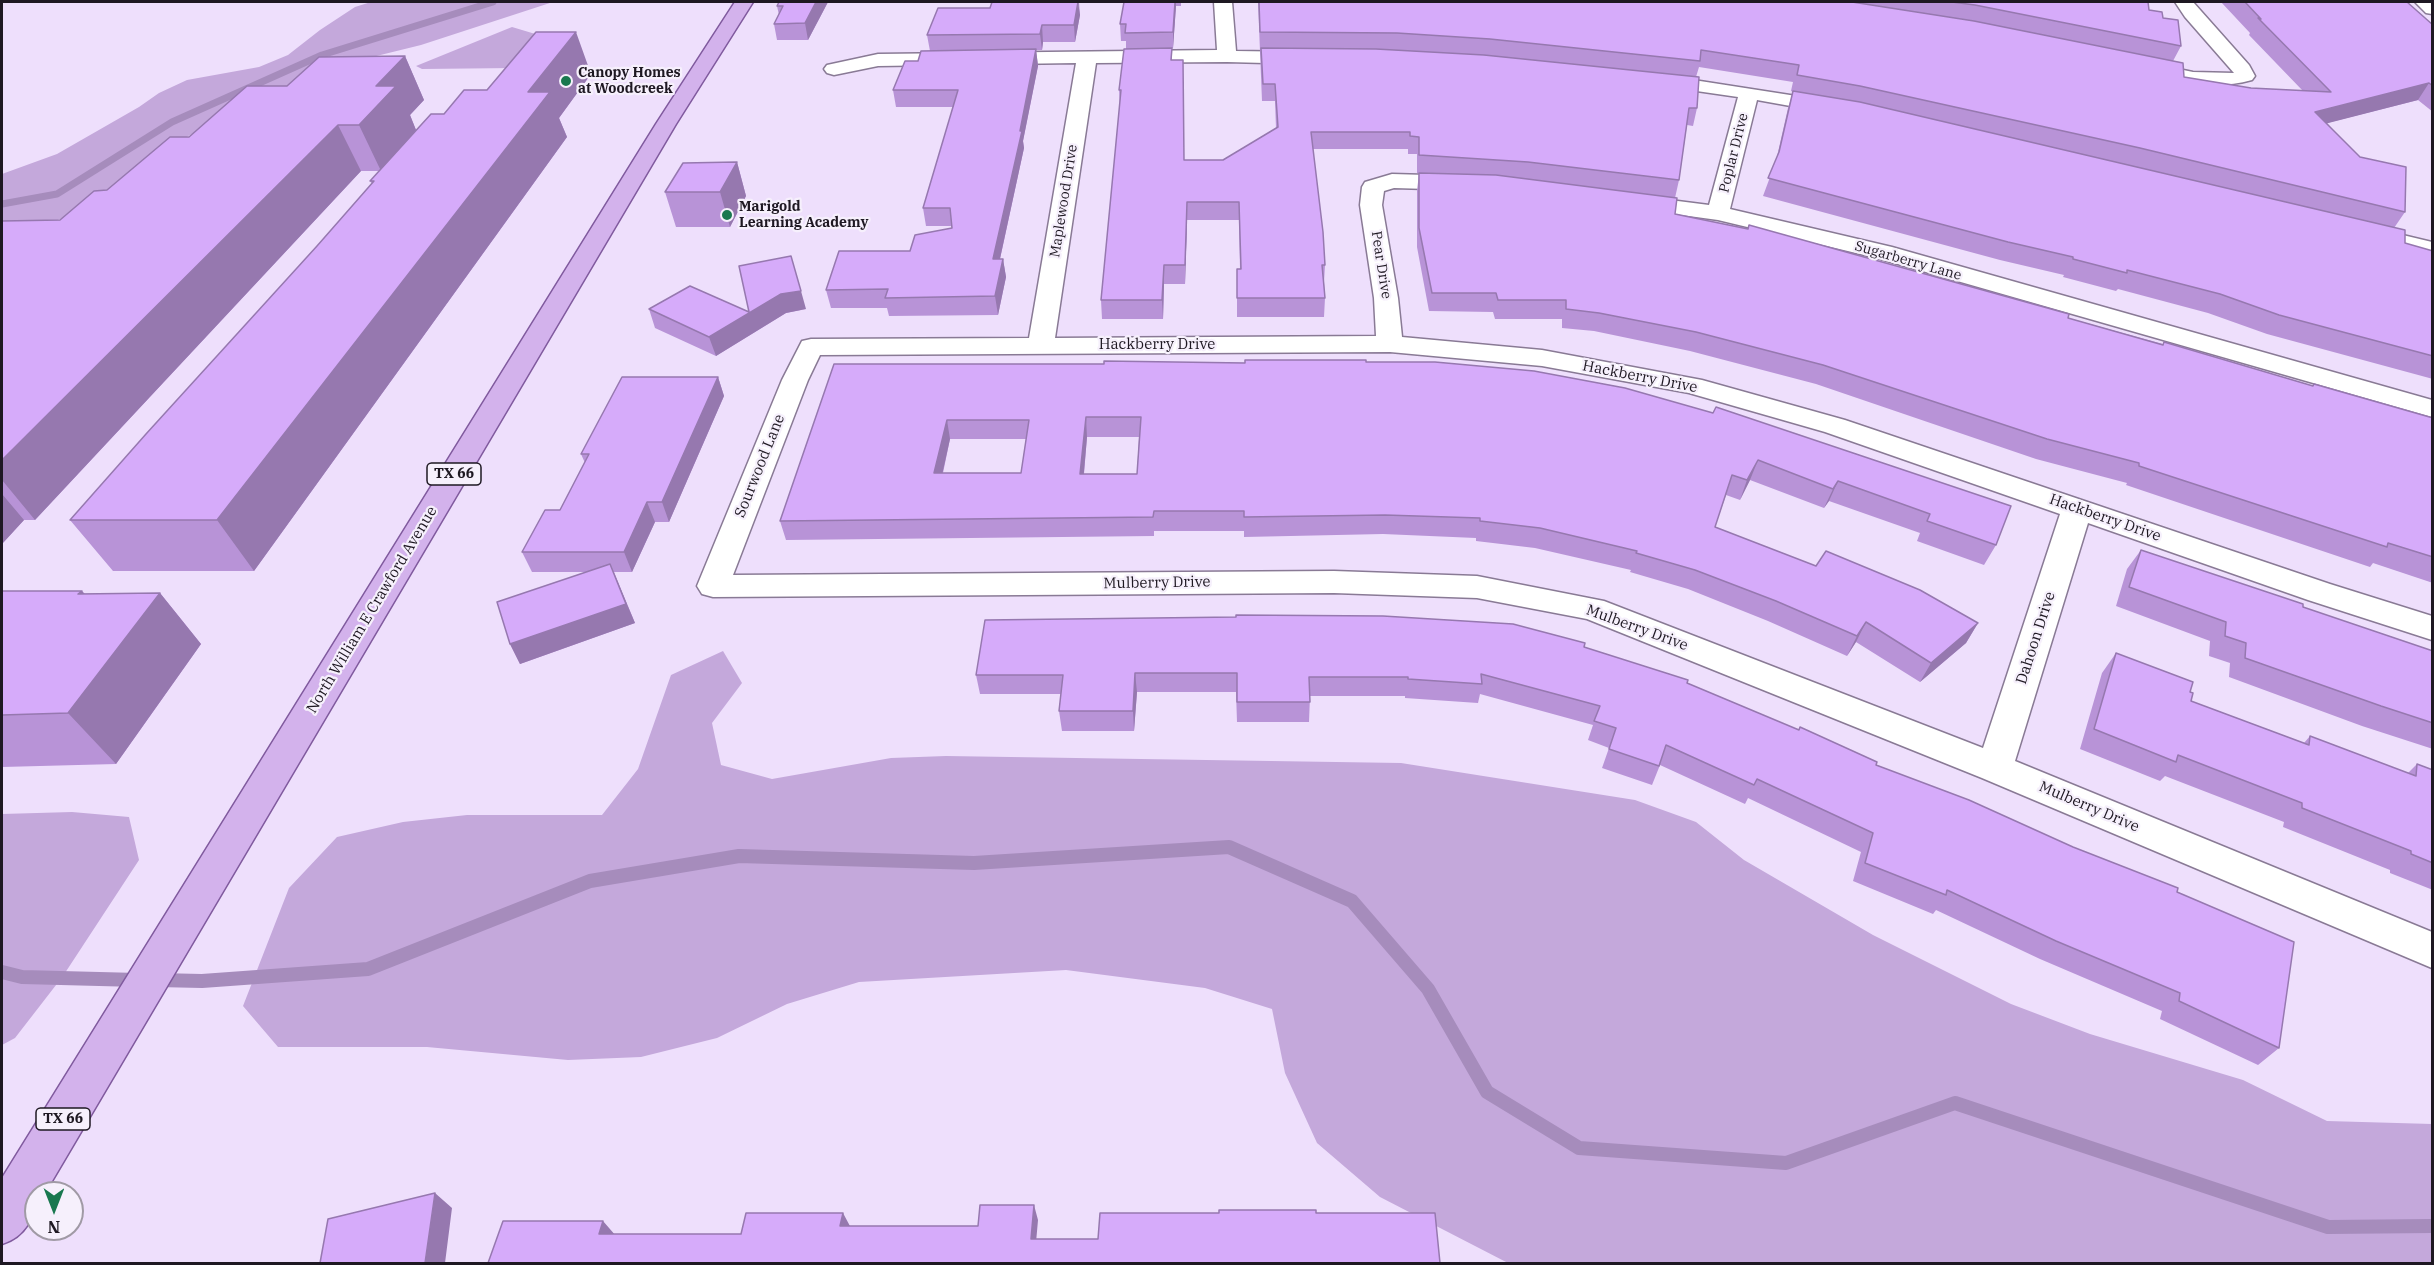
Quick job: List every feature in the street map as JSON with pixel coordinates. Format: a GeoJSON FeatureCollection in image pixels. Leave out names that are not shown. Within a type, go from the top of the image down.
{"type":"FeatureCollection","features":[{"type":"Feature","properties":{"kind":"main road","name":"North William E Crawford Avenue"},"geometry":{"type":"LineString","coordinates":[[2,1221],[671,116],[744,2]]}},
{"type":"Feature","properties":{"kind":"street"},"geometry":{"type":"LineString","coordinates":[[1223,2],[1227,56]]}},
{"type":"Feature","properties":{"kind":"street"},"geometry":{"type":"LineString","coordinates":[[2124,63],[2210,79],[2235,81],[2245,76],[2242,69],[2190,13],[2184,2]]}},
{"type":"Feature","properties":{"kind":"street"},"geometry":{"type":"LineString","coordinates":[[2423,2],[2433,2]]}},
{"type":"Feature","properties":{"kind":"street"},"geometry":{"type":"LineString","coordinates":[[2423,2],[2433,9]]}},
{"type":"Feature","properties":{"kind":"street"},"geometry":{"type":"LineString","coordinates":[[834,69],[878,60],[1227,56],[1320,58]]}},
{"type":"Feature","properties":{"kind":"street","name":"Maplewood Drive"},"geometry":{"type":"LineString","coordinates":[[1041,345],[1088,57]]}},
{"type":"Feature","properties":{"kind":"street"},"geometry":{"type":"LineString","coordinates":[[1641,79],[1749,93],[1854,111]]}},
{"type":"Feature","properties":{"kind":"street","name":"Poplar Drive"},"geometry":{"type":"LineString","coordinates":[[1718,213],[1749,93]]}},
{"type":"Feature","properties":{"kind":"street","name":"Pear Drive"},"geometry":{"type":"LineString","coordinates":[[1390,344],[1386,298],[1371,206],[1373,187],[1392,181],[1482,184]]}},
{"type":"Feature","properties":{"kind":"street","name":"Sugarberry Lane"},"geometry":{"type":"LineString","coordinates":[[1614,200],[1718,213],[1884,252],[2433,409]]}},
{"type":"Feature","properties":{"kind":"street"},"geometry":{"type":"LineString","coordinates":[[2343,227],[2433,249]]}},
{"type":"Feature","properties":{"kind":"street","name":"Hackberry Drive"},"geometry":{"type":"LineString","coordinates":[[811,348],[1390,344],[1542,358],[1692,386],[1835,426],[2319,592],[2433,628]]}},
{"type":"Feature","properties":{"kind":"street","name":"Sourwood Lane"},"geometry":{"type":"LineString","coordinates":[[713,586],[795,380],[811,348]]}},
{"type":"Feature","properties":{"kind":"street","name":"Dahoon Drive"},"geometry":{"type":"LineString","coordinates":[[1995,768],[2078,508]]}},
{"type":"Feature","properties":{"kind":"street","name":"Mulberry Drive"},"geometry":{"type":"LineString","coordinates":[[713,586],[1334,582],[1477,587],[1593,609],[1995,768],[2433,950]]}},
{"type":"Feature","properties":{"kind":"shaded area"},"geometry":{"type":"Polygon","coordinates":[[[371,2],[553,2],[421,45],[352,62],[261,97],[179,141],[90,208],[47,224],[2,233],[2,174],[57,154],[159,93],[187,80],[259,67],[288,55],[355,7],[371,2]]]}},
{"type":"Feature","properties":{"kind":"shaded area"},"geometry":{"type":"Polygon","coordinates":[[[512,27],[542,36],[514,68],[422,69],[416,66],[512,27]]]}},
{"type":"Feature","properties":{"kind":"shaded area"},"geometry":{"type":"Polygon","coordinates":[[[723,651],[742,683],[712,723],[721,765],[772,779],[891,758],[946,756],[1401,763],[1635,800],[1696,822],[1744,860],[1873,935],[2011,1004],[2090,1034],[2243,1080],[2327,1121],[2432,1124],[2432,1263],[1508,1263],[1380,1197],[1317,1143],[1285,1073],[1272,1009],[1205,988],[1066,970],[859,982],[787,1004],[717,1038],[641,1057],[568,1060],[427,1047],[278,1047],[243,1006],[289,888],[337,837],[403,822],[467,815],[602,815],[638,769],[671,675],[723,651]]]}},
{"type":"Feature","properties":{"kind":"shaded area"},"geometry":{"type":"Polygon","coordinates":[[[72,812],[129,817],[139,860],[63,976],[15,1038],[2,1045],[2,814],[72,812]]]}},
{"type":"Feature","properties":{"kind":"building"},"geometry":{"type":"Polygon","coordinates":[[[779,2],[816,2],[805,23],[774,24],[783,6],[777,6],[779,2]]]}},
{"type":"Feature","properties":{"kind":"building"},"geometry":{"type":"Polygon","coordinates":[[[992,2],[1078,2],[1074,25],[1042,25],[1040,34],[927,35],[938,8],[990,8],[992,2]]]}},
{"type":"Feature","properties":{"kind":"building"},"geometry":{"type":"Polygon","coordinates":[[[1124,2],[1175,2],[1173,32],[1125,33],[1126,24],[1120,24],[1124,2]]]}},
{"type":"Feature","properties":{"kind":"building"},"geometry":{"type":"Polygon","coordinates":[[[1259,2],[1852,2],[1974,21],[2183,63],[2184,77],[2251,88],[2331,92],[2245,2],[2407,2],[2433,25],[2433,86],[2429,83],[2315,112],[2360,157],[2406,167],[2405,212],[2140,148],[1860,86],[1797,75],[1799,65],[1701,50],[1700,61],[1490,39],[1397,33],[1260,32],[1259,2]]]}},
{"type":"Feature","properties":{"kind":"building"},"geometry":{"type":"Polygon","coordinates":[[[1952,2],[2148,2],[2149,10],[2162,12],[2163,18],[2178,20],[2181,46],[1975,5],[1952,2]]]}},
{"type":"Feature","properties":{"kind":"building"},"geometry":{"type":"Polygon","coordinates":[[[536,32],[576,32],[528,92],[550,92],[217,520],[70,520],[317,246],[374,181],[370,181],[431,114],[444,114],[464,90],[487,90],[536,32]]]}},
{"type":"Feature","properties":{"kind":"building"},"geometry":{"type":"Polygon","coordinates":[[[1172,48],[1171,60],[1183,60],[1184,160],[1223,160],[1278,127],[1275,84],[1263,84],[1261,48],[1376,49],[1484,55],[1699,77],[1697,108],[1689,108],[1679,180],[1528,162],[1419,155],[1419,137],[1410,136],[1410,132],[1311,132],[1323,232],[1325,265],[1322,265],[1325,298],[1237,298],[1237,269],[1241,269],[1239,202],[1187,202],[1185,265],[1164,265],[1162,300],[1101,300],[1124,49],[1172,48]]]}},
{"type":"Feature","properties":{"kind":"building"},"geometry":{"type":"Polygon","coordinates":[[[1036,49],[1020,131],[1022,131],[993,259],[1003,259],[995,296],[885,298],[888,289],[826,290],[839,251],[910,251],[915,235],[952,228],[950,208],[923,208],[958,90],[893,90],[905,61],[918,61],[921,51],[1036,49]]]}},
{"type":"Feature","properties":{"kind":"building"},"geometry":{"type":"Polygon","coordinates":[[[405,56],[376,86],[396,86],[359,125],[338,125],[2,460],[2,221],[60,220],[94,191],[107,190],[170,137],[189,137],[247,86],[287,86],[319,57],[405,56]]]}},
{"type":"Feature","properties":{"kind":"building"},"geometry":{"type":"Polygon","coordinates":[[[1793,91],[1860,102],[2405,230],[2405,243],[2433,251],[2433,356],[2279,315],[2220,294],[2127,270],[2127,273],[1768,178],[1779,152],[1793,91]]]}},
{"type":"Feature","properties":{"kind":"building"},"geometry":{"type":"Polygon","coordinates":[[[737,162],[720,192],[665,192],[683,163],[737,162]]]}},
{"type":"Feature","properties":{"kind":"building"},"geometry":{"type":"Polygon","coordinates":[[[1419,173],[1496,175],[1677,198],[1675,214],[1748,229],[1749,225],[2069,314],[2068,318],[2163,345],[2164,342],[2313,386],[2314,384],[2433,418],[2433,557],[2388,543],[2387,547],[2139,466],[2139,463],[2047,439],[1823,365],[1696,332],[1599,313],[1566,309],[1566,300],[1498,300],[1496,293],[1432,293],[1419,228],[1419,173]]]}},
{"type":"Feature","properties":{"kind":"building"},"geometry":{"type":"Polygon","coordinates":[[[791,256],[801,291],[781,294],[709,337],[649,309],[690,286],[749,312],[739,266],[791,256]]]}},
{"type":"Feature","properties":{"kind":"building"},"geometry":{"type":"Polygon","coordinates":[[[1245,360],[1366,360],[1366,362],[1435,362],[1534,371],[1625,388],[1713,413],[1716,407],[2011,506],[1996,545],[1927,521],[1930,514],[1838,481],[1833,489],[1758,460],[1747,480],[1732,475],[1715,527],[1816,566],[1826,551],[1920,590],[1978,623],[1931,663],[1866,622],[1857,636],[1776,601],[1695,570],[1636,553],[1637,551],[1540,528],[1480,521],[1480,518],[1385,515],[1244,517],[1244,511],[1154,511],[1153,517],[780,521],[834,364],[1104,364],[1104,361],[1245,363],[1245,360]],[[1086,417],[1080,474],[1137,474],[1141,417],[1086,417]],[[947,420],[934,473],[1021,473],[1029,420],[947,420]]]}},
{"type":"Feature","properties":{"kind":"building"},"geometry":{"type":"Polygon","coordinates":[[[622,377],[718,377],[662,502],[647,502],[624,552],[522,552],[545,510],[560,510],[589,454],[581,454],[622,377]]]}},
{"type":"Feature","properties":{"kind":"building"},"geometry":{"type":"Polygon","coordinates":[[[2141,550],[2303,604],[2303,607],[2433,651],[2433,723],[2245,658],[2246,643],[2225,636],[2226,622],[2129,587],[2141,550]]]}},
{"type":"Feature","properties":{"kind":"building"},"geometry":{"type":"Polygon","coordinates":[[[610,564],[626,604],[510,644],[497,602],[610,564]]]}},
{"type":"Feature","properties":{"kind":"building"},"geometry":{"type":"Polygon","coordinates":[[[2,591],[82,591],[78,594],[160,593],[68,713],[2,715],[2,591]]]}},
{"type":"Feature","properties":{"kind":"building"},"geometry":{"type":"Polygon","coordinates":[[[1236,615],[1383,616],[1513,624],[1585,643],[1584,647],[1688,680],[1687,683],[1799,730],[1800,727],[1877,762],[1876,765],[1969,800],[2073,847],[2178,888],[2177,892],[2294,942],[2279,1048],[2179,1001],[2180,993],[2056,941],[1947,890],[1946,895],[1865,863],[1873,833],[1757,779],[1754,785],[1666,745],[1659,766],[1609,749],[1616,728],[1594,721],[1600,706],[1481,674],[1482,684],[1408,679],[1408,677],[1309,677],[1310,702],[1237,702],[1237,673],[1135,673],[1133,711],[1059,711],[1063,675],[976,675],[985,620],[1236,617],[1236,615]]]}},
{"type":"Feature","properties":{"kind":"building"},"geometry":{"type":"Polygon","coordinates":[[[2116,653],[2193,682],[2190,692],[2193,693],[2191,701],[2309,745],[2310,736],[2416,776],[2417,764],[2433,770],[2433,863],[2411,854],[2411,851],[2302,808],[2302,803],[2178,755],[2176,762],[2094,729],[2116,653]]]}},
{"type":"Feature","properties":{"kind":"building"},"geometry":{"type":"Polygon","coordinates":[[[435,1193],[425,1263],[320,1263],[328,1219],[435,1193]]]}},
{"type":"Feature","properties":{"kind":"building"},"geometry":{"type":"Polygon","coordinates":[[[980,1205],[1034,1205],[1031,1239],[1098,1239],[1100,1213],[1316,1210],[1316,1213],[1435,1213],[1440,1263],[488,1263],[503,1221],[603,1221],[599,1234],[741,1234],[746,1213],[843,1213],[840,1226],[978,1226],[980,1205]]]}},
{"type":"Feature","properties":{"kind":"waterway"},"geometry":{"type":"LineString","coordinates":[[2,204],[57,194],[172,122],[322,55],[493,2]]}},
{"type":"Feature","properties":{"kind":"waterway"},"geometry":{"type":"LineString","coordinates":[[157,980],[202,981],[368,969],[590,881],[739,856],[974,863],[1229,847],[1352,901],[1428,989],[1487,1092],[1579,1148],[1786,1163],[1955,1103],[2328,1227],[2432,1226]]}},
{"type":"Feature","properties":{"kind":"waterway"},"geometry":{"type":"LineString","coordinates":[[2,972],[22,977],[138,980]]}},
{"type":"Feature","properties":{"kind":"place","name":"Canopy Homes at Woodcreek"},"geometry":{"type":"Point","coordinates":[566,81]}},
{"type":"Feature","properties":{"kind":"place","name":"Marigold Learning Academy"},"geometry":{"type":"Point","coordinates":[727,215]}}]}
